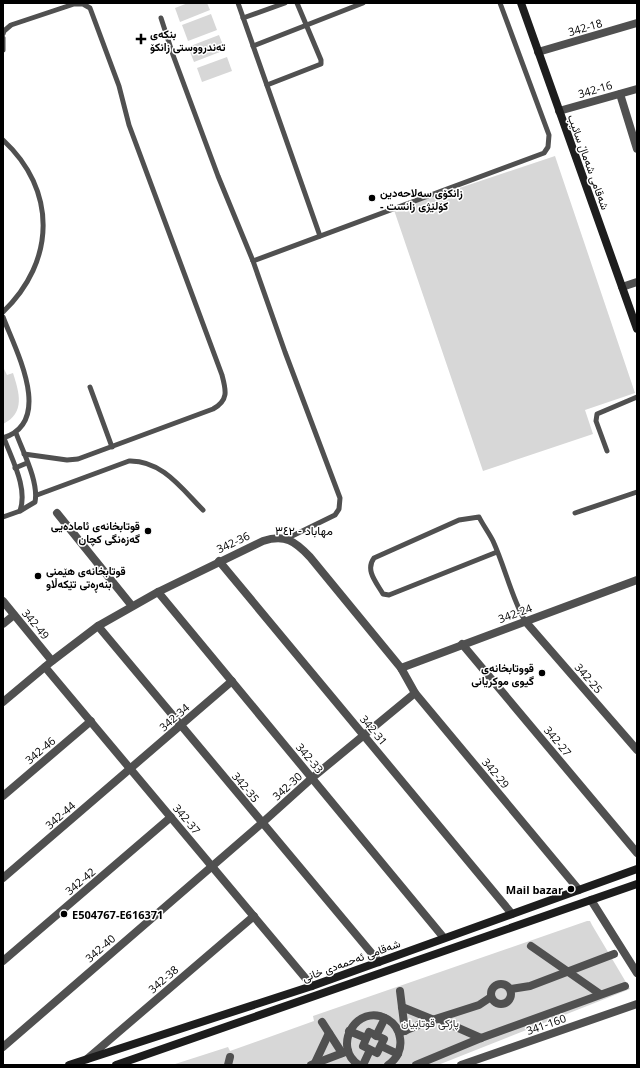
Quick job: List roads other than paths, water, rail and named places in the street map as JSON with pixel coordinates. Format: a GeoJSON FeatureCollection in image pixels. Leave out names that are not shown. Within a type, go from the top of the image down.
{"type":"FeatureCollection","features":[{"type":"Feature","properties":{"kind":"main road","name":"شەقامی شەماڵ سائیب"},"geometry":{"type":"LineString","coordinates":[[521,3],[637,329]]}},
{"type":"Feature","properties":{"kind":"main road","name":"شەقامی ئەحمەدی خانی"},"geometry":{"type":"LineString","coordinates":[[69,1065],[312,986],[637,869]]}},
{"type":"Feature","properties":{"kind":"main road","name":"شەقامی ئەحمەدی خانی"},"geometry":{"type":"LineString","coordinates":[[116,1065],[637,884]]}},
{"type":"Feature","properties":{"kind":"main road"},"geometry":{"type":"LineString","coordinates":[[232,1012],[236,1023]]}},
{"type":"Feature","properties":{"kind":"street","name":"342-18"},"geometry":{"type":"LineString","coordinates":[[538,52],[637,23]]}},
{"type":"Feature","properties":{"kind":"street","name":"342-16"},"geometry":{"type":"LineString","coordinates":[[559,111],[637,89]]}},
{"type":"Feature","properties":{"kind":"street"},"geometry":{"type":"LineString","coordinates":[[620,94],[637,149]]}},
{"type":"Feature","properties":{"kind":"street"},"geometry":{"type":"LineString","coordinates":[[622,286],[637,282]]}},
{"type":"Feature","properties":{"kind":"street"},"geometry":{"type":"LineString","coordinates":[[57,513],[132,606]]}},
{"type":"Feature","properties":{"kind":"street","name":"342-36"},"geometry":{"type":"LineString","coordinates":[[3,702],[52,661],[98,626],[132,606],[219,561],[263,541],[277,538],[286,539]]}},
{"type":"Feature","properties":{"kind":"street"},"geometry":{"type":"LineString","coordinates":[[286,539],[297,544],[306,553],[401,668]]}},
{"type":"Feature","properties":{"kind":"street","name":"342-31"},"geometry":{"type":"LineString","coordinates":[[219,561],[512,914]]}},
{"type":"Feature","properties":{"kind":"street","name":"342-24"},"geometry":{"type":"LineString","coordinates":[[401,668],[637,580]]}},
{"type":"Feature","properties":{"kind":"street","name":"342-33"},"geometry":{"type":"LineString","coordinates":[[158,592],[444,938]]}},
{"type":"Feature","properties":{"kind":"street","name":"342-49"},"geometry":{"type":"LineString","coordinates":[[3,602],[52,661]]}},
{"type":"Feature","properties":{"kind":"street"},"geometry":{"type":"LineString","coordinates":[[3,624],[14,615]]}},
{"type":"Feature","properties":{"kind":"street","name":"342-25"},"geometry":{"type":"LineString","coordinates":[[525,621],[637,750]]}},
{"type":"Feature","properties":{"kind":"street","name":"342-35"},"geometry":{"type":"LineString","coordinates":[[98,626],[180,726],[379,962]]}},
{"type":"Feature","properties":{"kind":"street","name":"342-27"},"geometry":{"type":"LineString","coordinates":[[462,644],[637,853]]}},
{"type":"Feature","properties":{"kind":"street","name":"342-37"},"geometry":{"type":"LineString","coordinates":[[45,667],[312,986]]}},
{"type":"Feature","properties":{"kind":"street","name":"342-29"},"geometry":{"type":"LineString","coordinates":[[401,668],[415,693],[579,890]]}},
{"type":"Feature","properties":{"kind":"street","name":"342-34"},"geometry":{"type":"LineString","coordinates":[[131,769],[232,681]]}},
{"type":"Feature","properties":{"kind":"street","name":"342-30"},"geometry":{"type":"LineString","coordinates":[[212,866],[312,778],[415,693]]}},
{"type":"Feature","properties":{"kind":"street","name":"342-46"},"geometry":{"type":"LineString","coordinates":[[3,796],[91,721]]}},
{"type":"Feature","properties":{"kind":"street","name":"342-44"},"geometry":{"type":"LineString","coordinates":[[3,878],[131,769]]}},
{"type":"Feature","properties":{"kind":"street","name":"342-42"},"geometry":{"type":"LineString","coordinates":[[3,961],[171,817]]}},
{"type":"Feature","properties":{"kind":"street","name":"342-40"},"geometry":{"type":"LineString","coordinates":[[3,1047],[212,866]]}},
{"type":"Feature","properties":{"kind":"street"},"geometry":{"type":"LineString","coordinates":[[591,900],[637,973]]}},
{"type":"Feature","properties":{"kind":"street","name":"342-38"},"geometry":{"type":"LineString","coordinates":[[87,1059],[254,916]]}},
{"type":"Feature","properties":{"kind":"street"},"geometry":{"type":"LineString","coordinates":[[531,946],[567,973],[600,994]]}},
{"type":"Feature","properties":{"kind":"street"},"geometry":{"type":"LineString","coordinates":[[511,989],[511,998],[504,1004],[497,1004],[491,997],[492,989],[497,984],[504,984],[511,989],[530,986],[614,954]]}},
{"type":"Feature","properties":{"kind":"street"},"geometry":{"type":"LineString","coordinates":[[416,1065],[481,1038],[625,986]]}},
{"type":"Feature","properties":{"kind":"street"},"geometry":{"type":"LineString","coordinates":[[388,1065],[398,1054],[400,1047],[402,1032],[402,1007],[400,992]]}},
{"type":"Feature","properties":{"kind":"street"},"geometry":{"type":"LineString","coordinates":[[402,1032],[479,1005],[491,997]]}},
{"type":"Feature","properties":{"kind":"street","name":"341-160"},"geometry":{"type":"LineString","coordinates":[[461,1065],[637,1004]]}},
{"type":"Feature","properties":{"kind":"street"},"geometry":{"type":"LineString","coordinates":[[402,1007],[481,1038]]}},
{"type":"Feature","properties":{"kind":"street"},"geometry":{"type":"LineString","coordinates":[[345,1052],[349,1031],[358,1020],[365,1016],[378,1016],[385,1018],[402,1032]]}},
{"type":"Feature","properties":{"kind":"street"},"geometry":{"type":"LineString","coordinates":[[376,1036],[385,1018]]}},
{"type":"Feature","properties":{"kind":"street"},"geometry":{"type":"LineString","coordinates":[[322,1022],[345,1052],[359,1065]]}},
{"type":"Feature","properties":{"kind":"street"},"geometry":{"type":"LineString","coordinates":[[349,1031],[366,1038]]}},
{"type":"Feature","properties":{"kind":"street"},"geometry":{"type":"LineString","coordinates":[[369,1032],[376,1036],[384,1039],[377,1053],[363,1046],[369,1032]]}},
{"type":"Feature","properties":{"kind":"street"},"geometry":{"type":"LineString","coordinates":[[313,1065],[329,1033]]}},
{"type":"Feature","properties":{"kind":"street"},"geometry":{"type":"LineString","coordinates":[[381,1046],[398,1054]]}},
{"type":"Feature","properties":{"kind":"street"},"geometry":{"type":"LineString","coordinates":[[363,1065],[370,1050]]}},
{"type":"Feature","properties":{"kind":"street"},"geometry":{"type":"LineString","coordinates":[[313,1065],[345,1052]]}},
{"type":"Feature","properties":{"kind":"lane"},"geometry":{"type":"LineString","coordinates":[[238,3],[320,236]]}},
{"type":"Feature","properties":{"kind":"lane"},"geometry":{"type":"LineString","coordinates":[[243,18],[285,3]]}},
{"type":"Feature","properties":{"kind":"lane"},"geometry":{"type":"LineString","coordinates":[[267,85],[321,64],[321,60],[298,3]]}},
{"type":"Feature","properties":{"kind":"lane"},"geometry":{"type":"LineString","coordinates":[[253,46],[363,3]]}},
{"type":"Feature","properties":{"kind":"lane"},"geometry":{"type":"LineString","coordinates":[[253,260],[544,152],[548,147],[549,135],[500,3]]}},
{"type":"Feature","properties":{"kind":"lane"},"geometry":{"type":"LineString","coordinates":[[3,34],[4,31],[11,25],[74,4],[83,4],[90,8],[119,86],[129,125],[226,392],[223,401],[213,409],[74,460],[24,454]]}},
{"type":"Feature","properties":{"kind":"lane"},"geometry":{"type":"LineString","coordinates":[[161,18],[215,169],[253,260],[285,352],[340,498],[339,509],[335,515],[286,539]]}},
{"type":"Feature","properties":{"kind":"lane"},"geometry":{"type":"LineString","coordinates":[[3,38],[3,50]]}},
{"type":"Feature","properties":{"kind":"lane"},"geometry":{"type":"LineString","coordinates":[[3,140],[27,167],[35,183],[40,200],[43,236],[40,253],[26,286],[16,300],[3,312]]}},
{"type":"Feature","properties":{"kind":"lane"},"geometry":{"type":"LineString","coordinates":[[3,317],[25,377],[30,398],[28,414],[16,433],[4,438],[23,492],[23,502],[20,511]]}},
{"type":"Feature","properties":{"kind":"lane"},"geometry":{"type":"LineString","coordinates":[[90,387],[112,447]]}},
{"type":"Feature","properties":{"kind":"lane"},"geometry":{"type":"LineString","coordinates":[[607,451],[596,421],[597,414],[637,397]]}},
{"type":"Feature","properties":{"kind":"lane"},"geometry":{"type":"LineString","coordinates":[[3,517],[20,511],[35,502],[37,495],[16,433]]}},
{"type":"Feature","properties":{"kind":"lane"},"geometry":{"type":"LineString","coordinates":[[37,495],[129,460],[141,460],[167,473],[202,510]]}},
{"type":"Feature","properties":{"kind":"lane"},"geometry":{"type":"LineString","coordinates":[[15,468],[27,463]]}},
{"type":"Feature","properties":{"kind":"lane"},"geometry":{"type":"LineString","coordinates":[[575,513],[637,492]]}},
{"type":"Feature","properties":{"kind":"lane"},"geometry":{"type":"LineString","coordinates":[[497,552],[389,595],[383,594],[369,570],[370,563],[374,558],[459,520],[479,517],[497,552],[517,607],[525,621]]}},
{"type":"Feature","properties":{"kind":"place","name":"بنکەی تەندرووستی زانکۆ"},"geometry":{"type":"Point","coordinates":[141,39]}},
{"type":"Feature","properties":{"kind":"place","name":"زانکۆی سەلاحەدین - کۆلێژی زانست"},"geometry":{"type":"Point","coordinates":[372,198]}},
{"type":"Feature","properties":{"kind":"place","name":"قوتابخانەی ئامادەیی گەزەنگی کچان"},"geometry":{"type":"Point","coordinates":[148,531]}},
{"type":"Feature","properties":{"kind":"place","name":"قوتابخانەی هێمنی بنەڕەتی تێکەڵاو"},"geometry":{"type":"Point","coordinates":[38,576]}},
{"type":"Feature","properties":{"kind":"place","name":"قووتابخانەی گيوی موكريانی"},"geometry":{"type":"Point","coordinates":[542,673]}},
{"type":"Feature","properties":{"kind":"place","name":"Mail bazar"},"geometry":{"type":"Point","coordinates":[571,889]}},
{"type":"Feature","properties":{"kind":"place","name":"E504767-E616371"},"geometry":{"type":"Point","coordinates":[64,914]}},
{"type":"Feature","properties":{"kind":"district","name":"مهاباد - ٣٤٢"},"geometry":{"type":"Point","coordinates":[304,530]}},
{"type":"Feature","properties":{"kind":"park label","name":"پارکی قوتابیان"},"geometry":{"type":"Point","coordinates":[430,1022]}}]}
